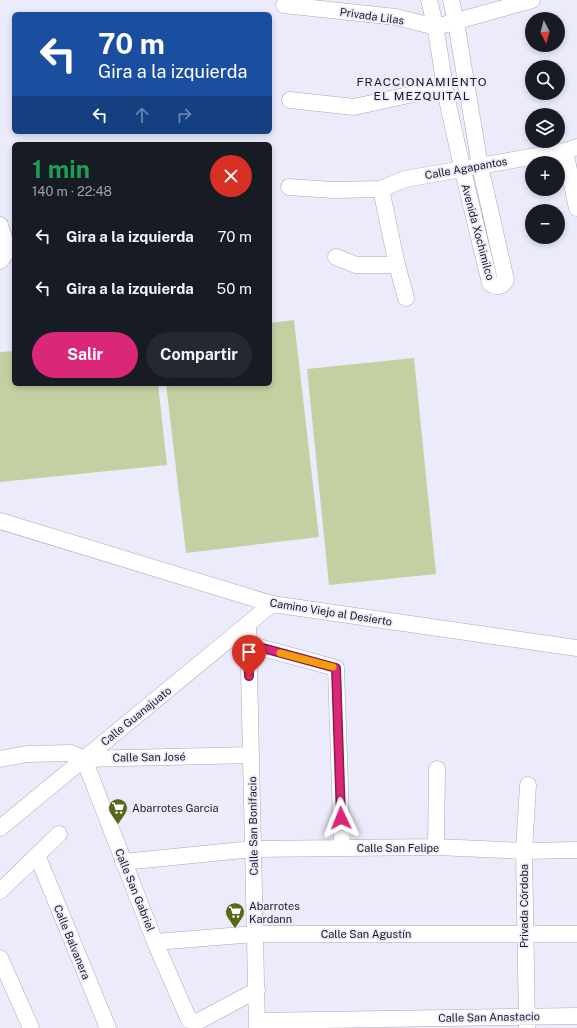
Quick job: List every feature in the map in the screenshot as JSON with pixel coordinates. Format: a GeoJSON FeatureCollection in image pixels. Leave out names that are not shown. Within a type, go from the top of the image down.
{"type":"FeatureCollection","features":[{"type":"Feature","properties":{"kind":"street","name":"Avenida Xochimilco"},"geometry":{"type":"LineString","coordinates":[[429,0],[436,27],[445,87],[462,169],[490,284],[496,287],[500,286],[506,280],[480,166],[451,0]]}},
{"type":"Feature","properties":{"kind":"street"},"geometry":{"type":"LineString","coordinates":[[436,27],[532,0]]}},
{"type":"Feature","properties":{"kind":"street","name":"Privada Lilas"},"geometry":{"type":"LineString","coordinates":[[284,5],[396,17],[436,27]]}},
{"type":"Feature","properties":{"kind":"street"},"geometry":{"type":"LineString","coordinates":[[290,100],[354,107],[445,87]]}},
{"type":"Feature","properties":{"kind":"street"},"geometry":{"type":"LineString","coordinates":[[571,149],[577,208]]}},
{"type":"Feature","properties":{"kind":"street","name":"Calle Agapantos"},"geometry":{"type":"LineString","coordinates":[[381,189],[405,179],[571,149]]}},
{"type":"Feature","properties":{"kind":"street"},"geometry":{"type":"LineString","coordinates":[[289,187],[333,190],[381,189],[397,265],[406,298]]}},
{"type":"Feature","properties":{"kind":"street"},"geometry":{"type":"LineString","coordinates":[[0,225],[7,252],[4,258],[0,261]]}},
{"type":"Feature","properties":{"kind":"street"},"geometry":{"type":"LineString","coordinates":[[336,256],[356,265],[397,265]]}},
{"type":"Feature","properties":{"kind":"street","name":"Camino Viejo al Desierto"},"geometry":{"type":"LineString","coordinates":[[0,522],[272,604],[577,648]]}},
{"type":"Feature","properties":{"kind":"street","name":"Calle Guanajuato"},"geometry":{"type":"LineString","coordinates":[[0,828],[272,604]]}},
{"type":"Feature","properties":{"kind":"street","name":"Calle San Bonifacio"},"geometry":{"type":"LineString","coordinates":[[248,624],[257,1025]]}},
{"type":"Feature","properties":{"kind":"street"},"geometry":{"type":"LineString","coordinates":[[248,644],[336,668],[342,848]]}},
{"type":"Feature","properties":{"kind":"street","name":"Calle San José"},"geometry":{"type":"LineString","coordinates":[[0,759],[26,754],[72,753],[84,758],[251,755]]}},
{"type":"Feature","properties":{"kind":"street","name":"Calle San Gabriel"},"geometry":{"type":"LineString","coordinates":[[84,758],[155,942],[189,1020],[197,1022],[257,990]]}},
{"type":"Feature","properties":{"kind":"street"},"geometry":{"type":"LineString","coordinates":[[436,847],[437,769]]}},
{"type":"Feature","properties":{"kind":"street","name":"Privada Córdoba"},"geometry":{"type":"LineString","coordinates":[[526,1022],[524,851],[528,784]]}},
{"type":"Feature","properties":{"kind":"street"},"geometry":{"type":"LineString","coordinates":[[0,891],[60,834]]}},
{"type":"Feature","properties":{"kind":"street","name":"Calle San Felipe"},"geometry":{"type":"LineString","coordinates":[[123,862],[253,849],[436,847],[524,851],[577,850]]}},
{"type":"Feature","properties":{"kind":"street","name":"Calle Balvanera"},"geometry":{"type":"LineString","coordinates":[[37,856],[108,1028]]}},
{"type":"Feature","properties":{"kind":"street","name":"Calle San Agustín"},"geometry":{"type":"LineString","coordinates":[[155,942],[255,934],[577,934]]}},
{"type":"Feature","properties":{"kind":"street"},"geometry":{"type":"LineString","coordinates":[[0,958],[5,985],[31,1028]]}},
{"type":"Feature","properties":{"kind":"street","name":"Calle San Anastacio"},"geometry":{"type":"LineString","coordinates":[[257,1025],[526,1022],[577,1016]]}},
{"type":"Feature","properties":{"kind":"green space"},"geometry":{"type":"Polygon","coordinates":[[[294,320],[319,537],[186,553],[166,386],[272,386],[272,323],[294,320]]]}},
{"type":"Feature","properties":{"kind":"green space"},"geometry":{"type":"Polygon","coordinates":[[[12,351],[12,386],[158,386],[167,465],[0,482],[0,352],[12,351]]]}},
{"type":"Feature","properties":{"kind":"green space"},"geometry":{"type":"Polygon","coordinates":[[[414,358],[436,574],[329,585],[307,369],[414,358]]]}},
{"type":"Feature","properties":{"kind":"slow traffic"},"geometry":{"type":"LineString","coordinates":[[280,653],[333,667]]}},
{"type":"Feature","properties":{"kind":"place","name":"Abarrotes Garcia"},"geometry":{"type":"Point","coordinates":[118,825]}},
{"type":"Feature","properties":{"kind":"place","name":"Abarrotes Kardann"},"geometry":{"type":"Point","coordinates":[235,929]}},
{"type":"Feature","properties":{"kind":"district","name":"FRACCIONAMIENTO EL MEZQUITAL"},"geometry":{"type":"Point","coordinates":[422,89]}},
{"type":"Feature","properties":{"kind":"route"},"geometry":{"type":"LineString","coordinates":[[249,676],[248,644],[336,668],[341,818]]}}]}
